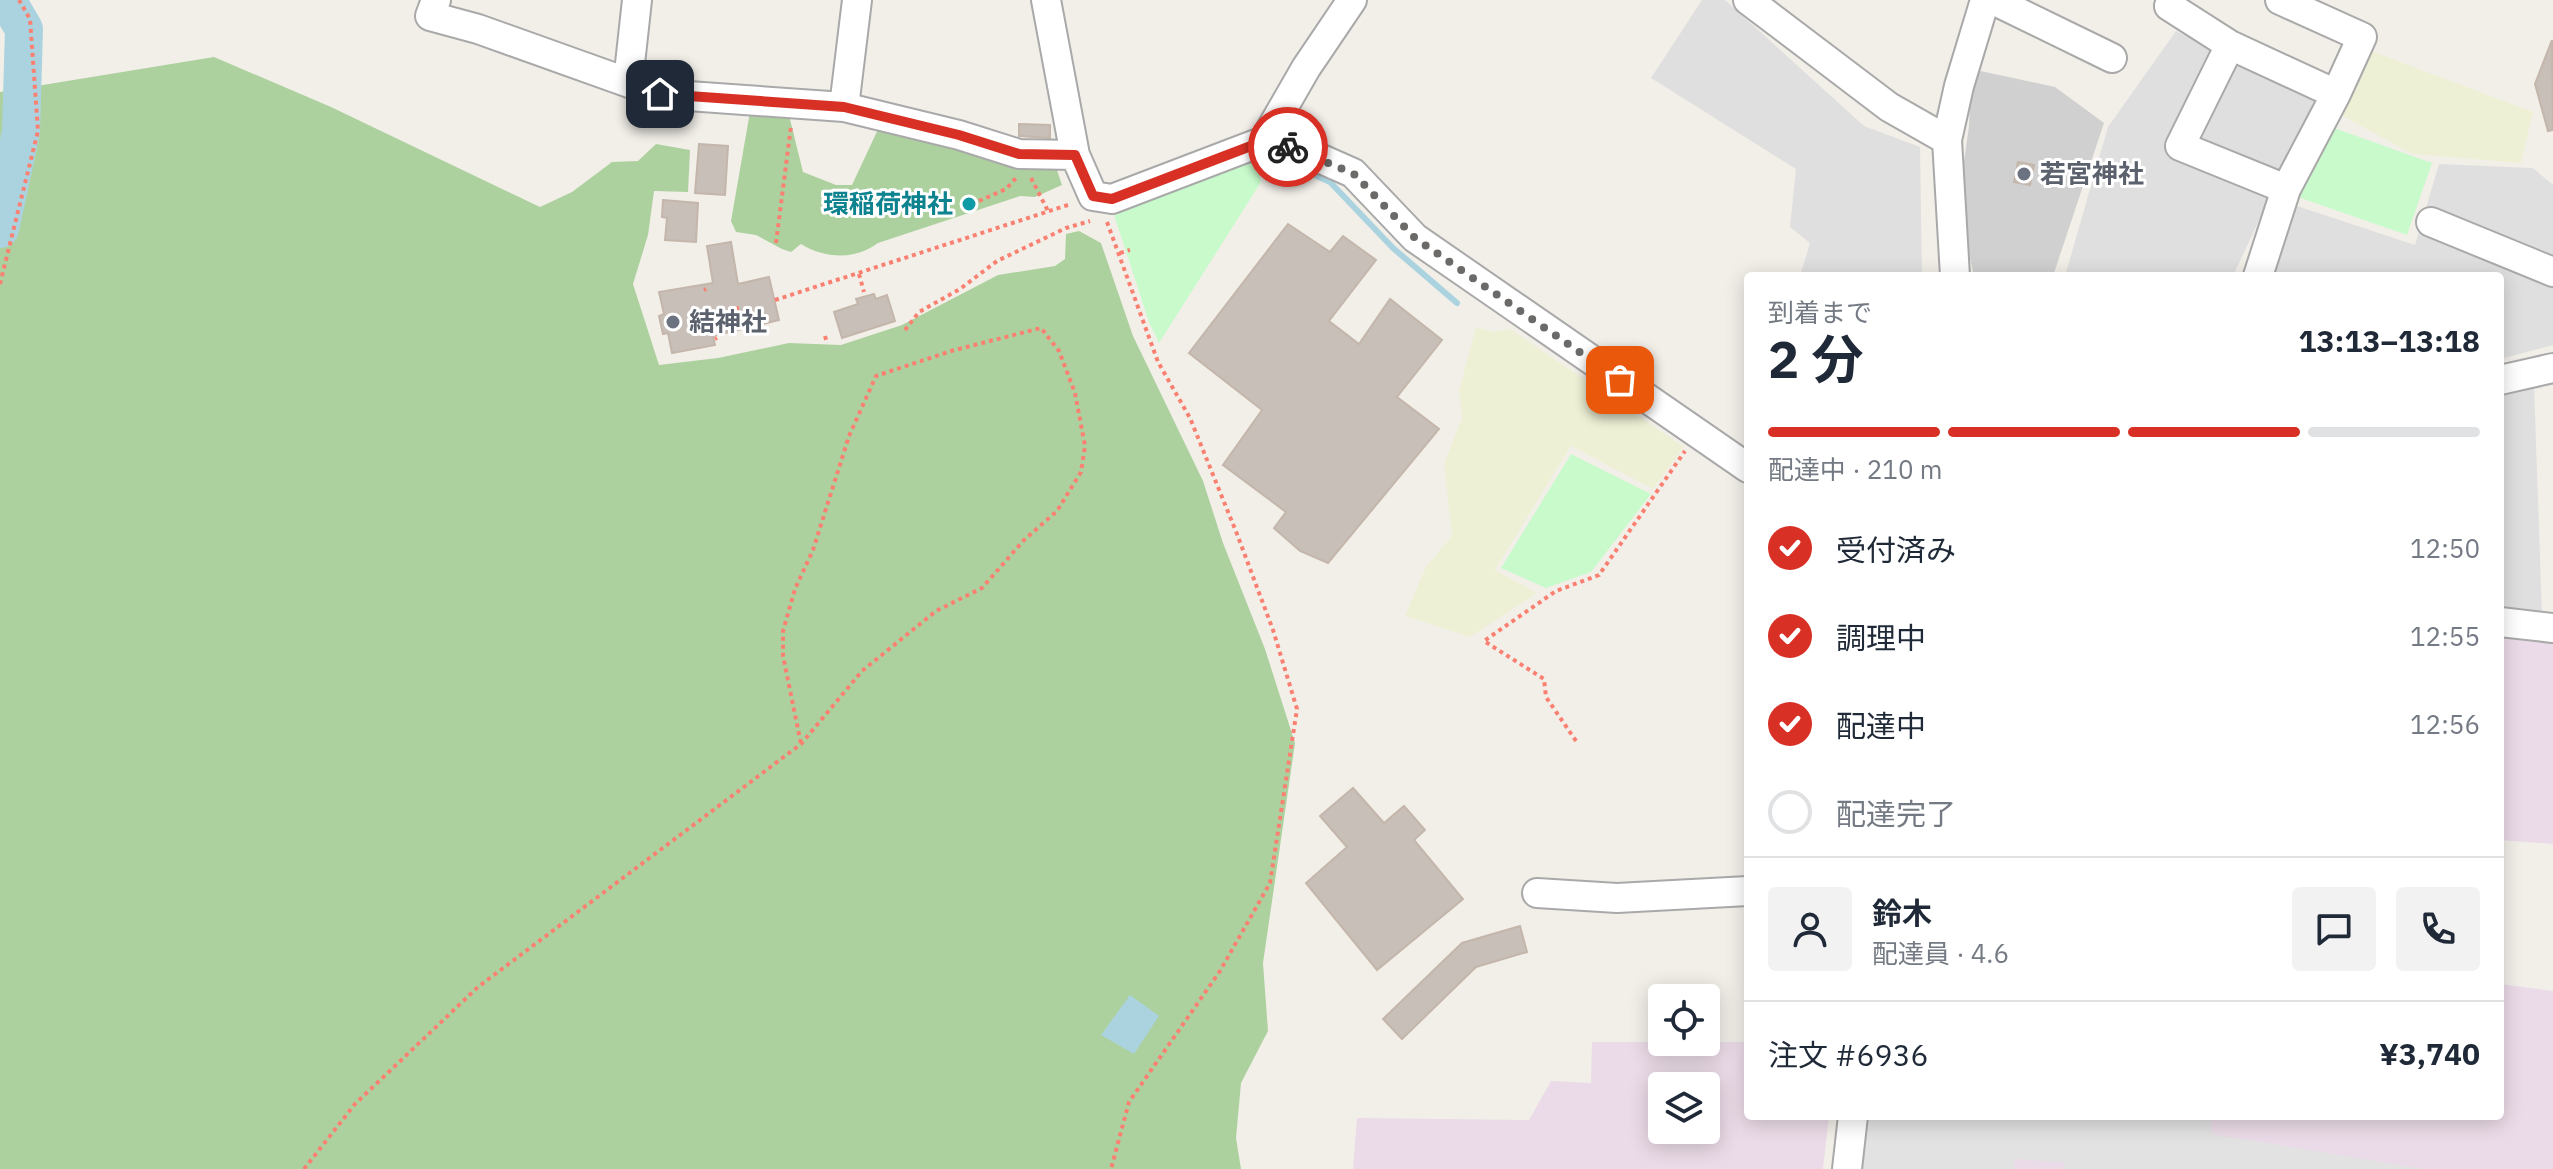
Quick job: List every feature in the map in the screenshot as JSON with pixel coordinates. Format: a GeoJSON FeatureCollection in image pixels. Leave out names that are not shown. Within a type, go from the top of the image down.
{"type":"FeatureCollection","features":[{"type":"Feature","properties":{"kind":"street"},"geometry":{"type":"LineString","coordinates":[[436,0],[430,16],[478,29],[660,94],[844,107],[959,135],[1019,154],[1075,155]]}},
{"type":"Feature","properties":{"kind":"street"},"geometry":{"type":"LineString","coordinates":[[628,82],[637,0]]}},
{"type":"Feature","properties":{"kind":"street"},"geometry":{"type":"LineString","coordinates":[[844,107],[857,0]]}},
{"type":"Feature","properties":{"kind":"street"},"geometry":{"type":"LineString","coordinates":[[1046,0],[1075,155],[1091,204],[1112,199],[1264,141],[1301,150],[1353,173],[1415,238],[1744,465]]}},
{"type":"Feature","properties":{"kind":"street"},"geometry":{"type":"LineString","coordinates":[[1264,141],[1306,68],[1352,0]]}},
{"type":"Feature","properties":{"kind":"street"},"geometry":{"type":"LineString","coordinates":[[1748,0],[1889,107],[1947,140]]}},
{"type":"Feature","properties":{"kind":"street"},"geometry":{"type":"LineString","coordinates":[[1955,272],[1947,140],[1959,86],[1985,0]]}},
{"type":"Feature","properties":{"kind":"street"},"geometry":{"type":"LineString","coordinates":[[1993,0],[2112,58]]}},
{"type":"Feature","properties":{"kind":"street"},"geometry":{"type":"LineString","coordinates":[[2259,272],[2286,189],[2362,37],[2280,0]]}},
{"type":"Feature","properties":{"kind":"street"},"geometry":{"type":"LineString","coordinates":[[2169,6],[2230,45],[2336,94]]}},
{"type":"Feature","properties":{"kind":"street"},"geometry":{"type":"LineString","coordinates":[[2230,45],[2180,146],[2286,189]]}},
{"type":"Feature","properties":{"kind":"street"},"geometry":{"type":"LineString","coordinates":[[2431,222],[2553,272]]}},
{"type":"Feature","properties":{"kind":"street"},"geometry":{"type":"LineString","coordinates":[[2504,379],[2553,368]]}},
{"type":"Feature","properties":{"kind":"street"},"geometry":{"type":"LineString","coordinates":[[2504,622],[2553,628]]}},
{"type":"Feature","properties":{"kind":"street"},"geometry":{"type":"LineString","coordinates":[[1537,893],[1617,898],[1744,891]]}},
{"type":"Feature","properties":{"kind":"street"},"geometry":{"type":"LineString","coordinates":[[1847,1169],[1853,1120]]}},
{"type":"Feature","properties":{"kind":"path"},"geometry":{"type":"LineString","coordinates":[[0,284],[38,131],[30,19],[19,0]]}},
{"type":"Feature","properties":{"kind":"path"},"geometry":{"type":"LineString","coordinates":[[776,243],[794,102]]}},
{"type":"Feature","properties":{"kind":"path"},"geometry":{"type":"LineString","coordinates":[[979,201],[1006,189],[1023,175],[1034,179],[1048,211]]}},
{"type":"Feature","properties":{"kind":"path"},"geometry":{"type":"LineString","coordinates":[[775,300],[1048,211],[1091,204]]}},
{"type":"Feature","properties":{"kind":"path"},"geometry":{"type":"LineString","coordinates":[[1091,204],[1120,253],[1158,362],[1190,418],[1243,548],[1297,709],[1270,883],[1220,971],[1129,1102],[1111,1169]]}},
{"type":"Feature","properties":{"kind":"path"},"geometry":{"type":"LineString","coordinates":[[905,330],[919,312],[960,289],[997,261],[1066,228],[1091,204]]}},
{"type":"Feature","properties":{"kind":"path"},"geometry":{"type":"LineString","coordinates":[[1120,253],[1130,250]]}},
{"type":"Feature","properties":{"kind":"path"},"geometry":{"type":"LineString","coordinates":[[859,274],[864,292]]}},
{"type":"Feature","properties":{"kind":"path"},"geometry":{"type":"LineString","coordinates":[[713,314],[739,308]]}},
{"type":"Feature","properties":{"kind":"path"},"geometry":{"type":"LineString","coordinates":[[304,1169],[355,1104],[478,987],[801,744],[862,671],[936,611],[982,588],[1024,540],[1057,511],[1081,472],[1085,446],[1075,393],[1059,351],[1041,328],[951,351],[876,376],[849,436],[813,550],[795,589],[783,631],[783,656],[801,744]]}},
{"type":"Feature","properties":{"kind":"path"},"geometry":{"type":"LineString","coordinates":[[825,336],[827,343]]}},
{"type":"Feature","properties":{"kind":"path"},"geometry":{"type":"LineString","coordinates":[[1576,741],[1546,697],[1544,679],[1484,641],[1556,591],[1599,575],[1697,433]]}},
{"type":"Feature","properties":{"kind":"shaded area"},"geometry":{"type":"Polygon","coordinates":[[[1702,0],[1725,0],[1864,126],[1920,147],[1922,272],[1801,272],[1810,243],[1790,227],[1796,169],[1651,78],[1702,0]]]}},
{"type":"Feature","properties":{"kind":"shaded area"},"geometry":{"type":"Polygon","coordinates":[[[2176,31],[2322,100],[2279,177],[2235,272],[2066,272],[2108,127],[2176,31]]]}},
{"type":"Feature","properties":{"kind":"shaded area"},"geometry":{"type":"Polygon","coordinates":[[[1971,69],[2055,87],[2104,123],[2054,272],[1973,272],[1958,205],[1969,126],[1971,69]]]}},
{"type":"Feature","properties":{"kind":"shaded area"},"geometry":{"type":"Polygon","coordinates":[[[2439,164],[2533,168],[2553,185],[2553,345],[2504,358],[2504,272],[2272,272],[2297,206],[2415,245],[2439,164]]]}},
{"type":"Feature","properties":{"kind":"shaded area"},"geometry":{"type":"Polygon","coordinates":[[[2534,385],[2542,615],[2504,610],[2504,391],[2534,385]]]}},
{"type":"Feature","properties":{"kind":"shaded area"},"geometry":{"type":"Polygon","coordinates":[[[2504,633],[2553,639],[2553,844],[2504,840],[2504,633]]]}},
{"type":"Feature","properties":{"kind":"shaded area"},"geometry":{"type":"Polygon","coordinates":[[[2504,985],[2553,991],[2553,1169],[1871,1169],[1877,1120],[2504,1120],[2504,985]]]}},
{"type":"Feature","properties":{"kind":"shaded area"},"geometry":{"type":"Polygon","coordinates":[[[1592,1042],[1648,1042],[1648,1056],[1720,1056],[1720,1042],[1744,1042],[1744,1120],[1829,1120],[1823,1169],[1353,1169],[1357,1118],[1529,1120],[1551,1081],[1591,1083],[1592,1042]]]}},
{"type":"Feature","properties":{"kind":"shaded area"},"geometry":{"type":"Polygon","coordinates":[[[1865,1120],[2211,1120],[2212,1134],[2424,1169],[2062,1169],[2066,1163],[2015,1159],[2014,1169],[1860,1169],[1865,1120]]]}},
{"type":"Feature","properties":{"kind":"green space"},"geometry":{"type":"Polygon","coordinates":[[[2366,49],[2533,112],[2521,163],[2412,154],[2343,116],[2366,49]]]}},
{"type":"Feature","properties":{"kind":"green space"},"geometry":{"type":"Polygon","coordinates":[[[214,57],[331,107],[540,207],[572,192],[612,162],[638,161],[656,144],[690,150],[688,192],[654,191],[648,235],[633,284],[659,365],[718,358],[789,343],[841,345],[902,325],[998,275],[1055,266],[1065,259],[1066,234],[1079,231],[1101,243],[1133,336],[1203,481],[1223,543],[1265,649],[1295,743],[1263,963],[1268,1031],[1241,1083],[1236,1138],[1241,1169],[0,1169],[0,92],[214,57]]]}},
{"type":"Feature","properties":{"kind":"green space"},"geometry":{"type":"Polygon","coordinates":[[[751,106],[787,107],[803,172],[836,185],[852,185],[880,125],[1054,161],[1062,185],[1035,197],[1020,196],[850,255],[820,253],[801,244],[791,252],[756,235],[736,232],[731,221],[751,106]]]}},
{"type":"Feature","properties":{"kind":"green space"},"geometry":{"type":"Polygon","coordinates":[[[2334,128],[2432,163],[2407,235],[2295,196],[2334,128]]]}},
{"type":"Feature","properties":{"kind":"green space"},"geometry":{"type":"Polygon","coordinates":[[[1253,157],[1261,182],[1159,343],[1149,322],[1114,215],[1253,157]]]}},
{"type":"Feature","properties":{"kind":"green space"},"geometry":{"type":"Polygon","coordinates":[[[1476,327],[1494,332],[1510,329],[1684,447],[1653,489],[1571,446],[1495,570],[1537,593],[1470,637],[1405,616],[1426,567],[1452,536],[1444,464],[1462,418],[1459,391],[1476,327]]]}},
{"type":"Feature","properties":{"kind":"green space"},"geometry":{"type":"Polygon","coordinates":[[[1571,454],[1651,494],[1591,572],[1546,588],[1501,568],[1571,454]]]}},
{"type":"Feature","properties":{"kind":"water"},"geometry":{"type":"Polygon","coordinates":[[[1130,995],[1159,1016],[1134,1054],[1101,1035],[1130,995]]]}},
{"type":"Feature","properties":{"kind":"building"},"geometry":{"type":"Polygon","coordinates":[[[2552,40],[2553,130],[2548,131],[2535,84],[2552,40]]]}},
{"type":"Feature","properties":{"kind":"building"},"geometry":{"type":"Polygon","coordinates":[[[1019,124],[1050,125],[1050,138],[1019,136],[1019,124]]]}},
{"type":"Feature","properties":{"kind":"building"},"geometry":{"type":"Polygon","coordinates":[[[699,144],[728,146],[725,195],[695,193],[699,144]]]}},
{"type":"Feature","properties":{"kind":"building","name":"若宮神社"},"geometry":{"type":"Polygon","coordinates":[[[2018,162],[2034,165],[2030,185],[2014,182],[2018,162]]]}},
{"type":"Feature","properties":{"kind":"building"},"geometry":{"type":"Polygon","coordinates":[[[663,200],[698,203],[696,242],[665,240],[667,218],[662,217],[663,200]]]}},
{"type":"Feature","properties":{"kind":"building"},"geometry":{"type":"Polygon","coordinates":[[[1288,224],[1330,252],[1343,236],[1376,260],[1329,321],[1359,344],[1390,299],[1442,340],[1397,397],[1439,429],[1328,563],[1300,551],[1274,528],[1286,512],[1223,465],[1262,410],[1189,353],[1288,224]]]}},
{"type":"Feature","properties":{"kind":"building"},"geometry":{"type":"Polygon","coordinates":[[[731,242],[738,284],[769,277],[779,320],[713,336],[715,345],[672,353],[668,333],[663,334],[659,316],[664,314],[659,292],[713,283],[707,246],[731,242]]]}},
{"type":"Feature","properties":{"kind":"building"},"geometry":{"type":"Polygon","coordinates":[[[874,294],[876,299],[887,295],[895,321],[842,338],[834,312],[858,304],[856,299],[874,294]]]}},
{"type":"Feature","properties":{"kind":"building"},"geometry":{"type":"Polygon","coordinates":[[[1353,788],[1384,823],[1404,806],[1425,830],[1414,840],[1463,899],[1377,970],[1306,883],[1347,847],[1320,816],[1353,788]]]}},
{"type":"Feature","properties":{"kind":"building"},"geometry":{"type":"Polygon","coordinates":[[[1520,926],[1527,952],[1476,967],[1402,1039],[1383,1019],[1462,943],[1520,926]]]}},
{"type":"Feature","properties":{"kind":"waterway"},"geometry":{"type":"LineString","coordinates":[[0,229],[21,132],[24,29],[7,0]]}},
{"type":"Feature","properties":{"kind":"waterway"},"geometry":{"type":"LineString","coordinates":[[1297,167],[1330,182],[1393,248],[1457,303]]}},
{"type":"Feature","properties":{"kind":"way so far"},"geometry":{"type":"LineString","coordinates":[[1288,147],[1353,173],[1415,238],[1620,380]]}},
{"type":"Feature","properties":{"kind":"place","name":"若宮神社"},"geometry":{"type":"Point","coordinates":[2024,174]}},
{"type":"Feature","properties":{"kind":"place","name":"環稲荷神社"},"geometry":{"type":"Point","coordinates":[969,204]}},
{"type":"Feature","properties":{"kind":"place","name":"結神社"},"geometry":{"type":"Point","coordinates":[673,322]}},
{"type":"Feature","properties":{"kind":"route"},"geometry":{"type":"LineString","coordinates":[[660,94],[844,107],[959,135],[1019,154],[1075,155],[1093,196],[1112,199],[1264,141],[1288,147]]}}]}
